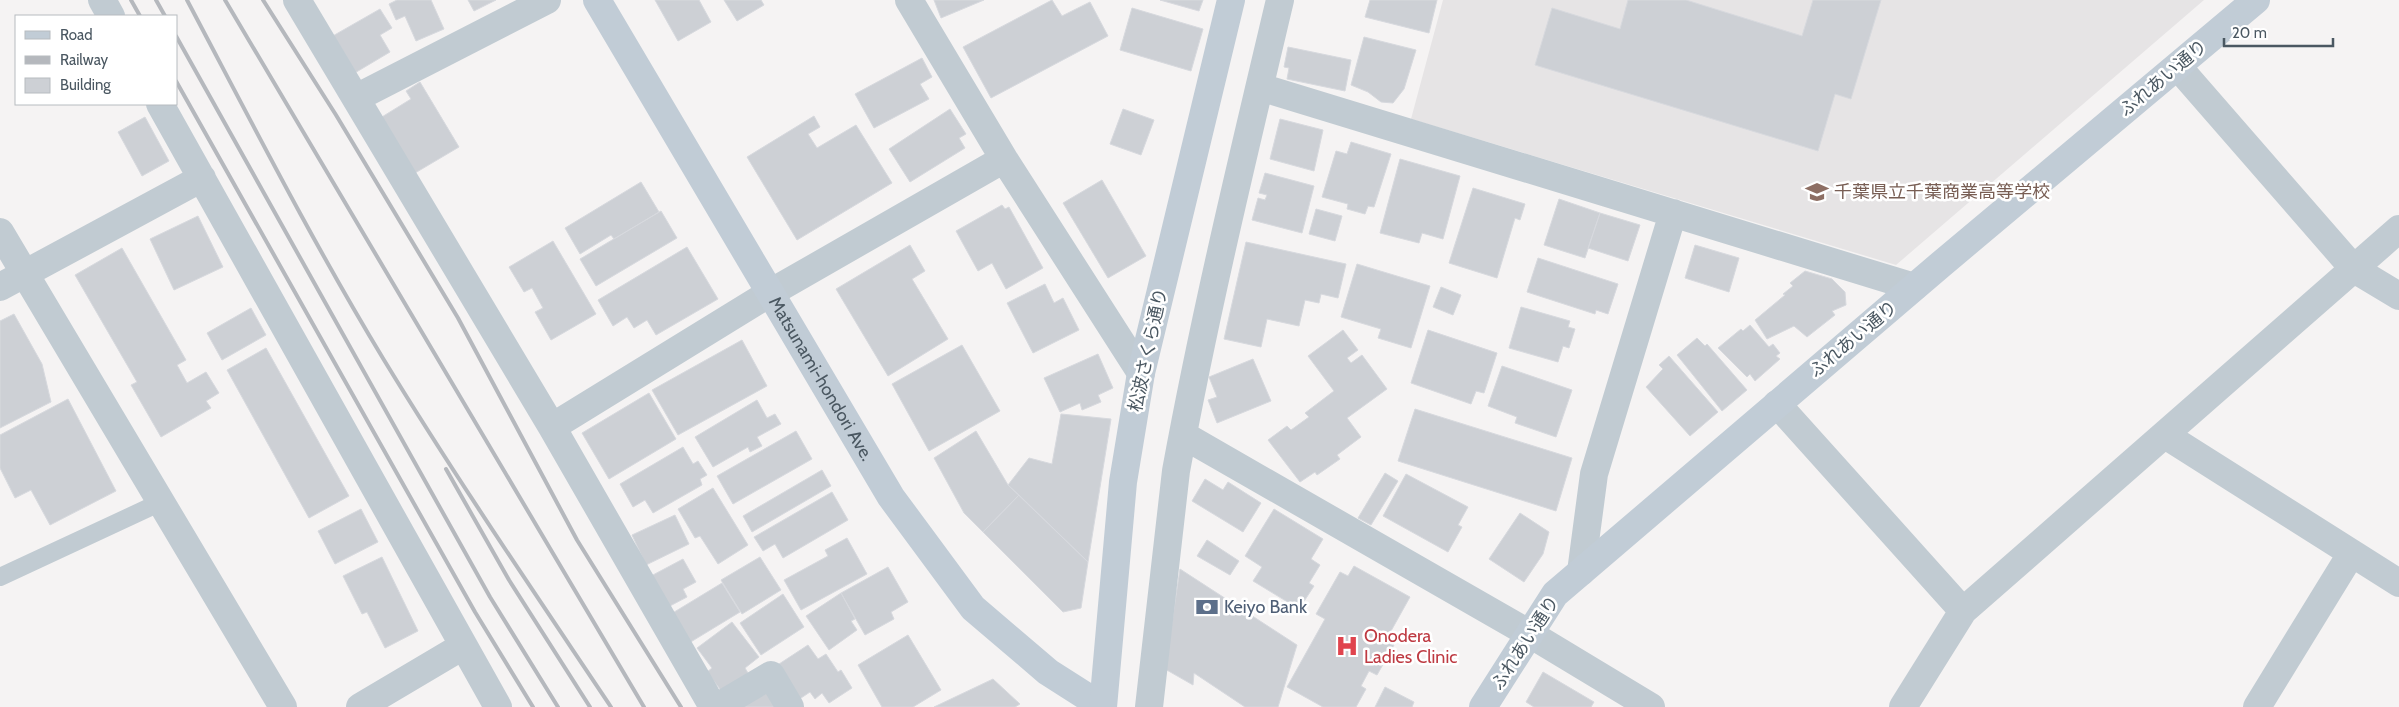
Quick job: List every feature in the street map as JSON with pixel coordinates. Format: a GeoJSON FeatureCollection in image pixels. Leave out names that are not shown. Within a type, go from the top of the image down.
{"type":"FeatureCollection","features":[{"type":"Feature","properties":{"kind":"street"},"geometry":{"type":"LineString","coordinates":[[102,0],[110,15]]}},
{"type":"Feature","properties":{"kind":"street"},"geometry":{"type":"LineString","coordinates":[[297,0],[552,427],[713,707]]}},
{"type":"Feature","properties":{"kind":"street"},"geometry":{"type":"LineString","coordinates":[[356,98],[548,0]]}},
{"type":"Feature","properties":{"kind":"street","name":"Matsunami-hondori Ave."},"geometry":{"type":"LineString","coordinates":[[598,0],[891,497],[973,608],[1048,672],[1103,707]]}},
{"type":"Feature","properties":{"kind":"street"},"geometry":{"type":"LineString","coordinates":[[909,0],[1004,159],[1141,373]]}},
{"type":"Feature","properties":{"kind":"street","name":"松波さくら通り"},"geometry":{"type":"LineString","coordinates":[[1103,707],[1124,482],[1141,373],[1231,0]]}},
{"type":"Feature","properties":{"kind":"street"},"geometry":{"type":"LineString","coordinates":[[1149,707],[1176,471],[1215,276],[1280,0]]}},
{"type":"Feature","properties":{"kind":"street","name":"ふれあい通り"},"geometry":{"type":"LineString","coordinates":[[1483,707],[1555,594],[1914,287],[2256,0]]}},
{"type":"Feature","properties":{"kind":"street"},"geometry":{"type":"LineString","coordinates":[[2178,67],[2354,269],[2399,296]]}},
{"type":"Feature","properties":{"kind":"street"},"geometry":{"type":"LineString","coordinates":[[1260,87],[1914,287]]}},
{"type":"Feature","properties":{"kind":"street"},"geometry":{"type":"LineString","coordinates":[[161,105],[498,707]]}},
{"type":"Feature","properties":{"kind":"street"},"geometry":{"type":"LineString","coordinates":[[552,427],[770,293],[1004,159]]}},
{"type":"Feature","properties":{"kind":"street"},"geometry":{"type":"LineString","coordinates":[[0,287],[202,178]]}},
{"type":"Feature","properties":{"kind":"street"},"geometry":{"type":"LineString","coordinates":[[1581,572],[1594,474],[1673,214]]}},
{"type":"Feature","properties":{"kind":"street"},"geometry":{"type":"LineString","coordinates":[[1903,707],[1963,611],[2399,229]]}},
{"type":"Feature","properties":{"kind":"street"},"geometry":{"type":"LineString","coordinates":[[0,232],[283,707]]}},
{"type":"Feature","properties":{"kind":"street"},"geometry":{"type":"LineString","coordinates":[[1777,404],[1963,611]]}},
{"type":"Feature","properties":{"kind":"street"},"geometry":{"type":"LineString","coordinates":[[1183,435],[1530,634],[1651,707]]}},
{"type":"Feature","properties":{"kind":"street"},"geometry":{"type":"LineString","coordinates":[[2165,435],[2399,583]]}},
{"type":"Feature","properties":{"kind":"street"},"geometry":{"type":"LineString","coordinates":[[2257,707],[2351,554]]}},
{"type":"Feature","properties":{"kind":"street"},"geometry":{"type":"LineString","coordinates":[[360,707],[463,646]]}},
{"type":"Feature","properties":{"kind":"street"},"geometry":{"type":"LineString","coordinates":[[717,707],[771,675],[790,707]]}},
{"type":"Feature","properties":{"kind":"lane"},"geometry":{"type":"LineString","coordinates":[[0,577],[161,502]]}},
{"type":"Feature","properties":{"kind":"shaded area","name":"千葉県立千葉商業高等学校"},"geometry":{"type":"Polygon","coordinates":[[[1443,0],[2204,0],[1896,265],[1411,119],[1443,0]]]}},
{"type":"Feature","properties":{"kind":"building"},"geometry":{"type":"Polygon","coordinates":[[[397,0],[431,0],[444,29],[416,41],[405,16],[396,20],[389,4],[397,0]]]}},
{"type":"Feature","properties":{"kind":"building"},"geometry":{"type":"Polygon","coordinates":[[[468,0],[496,0],[474,11],[468,0]]]}},
{"type":"Feature","properties":{"kind":"building"},"geometry":{"type":"Polygon","coordinates":[[[655,0],[699,0],[711,22],[678,41],[655,0]]]}},
{"type":"Feature","properties":{"kind":"building"},"geometry":{"type":"Polygon","coordinates":[[[724,0],[761,0],[764,5],[737,21],[724,0]]]}},
{"type":"Feature","properties":{"kind":"building"},"geometry":{"type":"Polygon","coordinates":[[[934,0],[984,0],[941,18],[934,0]]]}},
{"type":"Feature","properties":{"kind":"building"},"geometry":{"type":"Polygon","coordinates":[[[1052,0],[1062,16],[1090,2],[1108,36],[991,98],[963,47],[1052,0]]]}},
{"type":"Feature","properties":{"kind":"building"},"geometry":{"type":"Polygon","coordinates":[[[1160,0],[1203,0],[1199,11],[1160,0]]]}},
{"type":"Feature","properties":{"kind":"building"},"geometry":{"type":"Polygon","coordinates":[[[1370,0],[1437,0],[1429,33],[1365,17],[1370,0]]]}},
{"type":"Feature","properties":{"kind":"building"},"geometry":{"type":"Polygon","coordinates":[[[1628,0],[1686,0],[1802,36],[1813,0],[1881,0],[1851,99],[1835,94],[1818,151],[1535,65],[1552,8],[1620,29],[1628,0]]]}},
{"type":"Feature","properties":{"kind":"building"},"geometry":{"type":"Polygon","coordinates":[[[1132,8],[1203,29],[1191,71],[1120,50],[1132,8]]]}},
{"type":"Feature","properties":{"kind":"building"},"geometry":{"type":"Polygon","coordinates":[[[380,9],[392,28],[380,35],[390,52],[353,74],[331,37],[380,9]]]}},
{"type":"Feature","properties":{"kind":"building"},"geometry":{"type":"Polygon","coordinates":[[[1364,37],[1416,50],[1404,89],[1393,103],[1381,102],[1368,92],[1351,85],[1364,37]]]}},
{"type":"Feature","properties":{"kind":"building"},"geometry":{"type":"Polygon","coordinates":[[[1288,47],[1351,60],[1345,91],[1287,79],[1289,68],[1284,67],[1288,47]]]}},
{"type":"Feature","properties":{"kind":"building"},"geometry":{"type":"Polygon","coordinates":[[[922,58],[932,77],[920,84],[929,99],[874,128],[855,94],[922,58]]]}},
{"type":"Feature","properties":{"kind":"building"},"geometry":{"type":"Polygon","coordinates":[[[420,82],[459,147],[410,176],[377,120],[411,99],[406,91],[420,82]]]}},
{"type":"Feature","properties":{"kind":"building"},"geometry":{"type":"Polygon","coordinates":[[[950,109],[966,134],[959,138],[965,148],[910,182],[889,149],[950,109]]]}},
{"type":"Feature","properties":{"kind":"building"},"geometry":{"type":"Polygon","coordinates":[[[1123,109],[1154,120],[1141,155],[1110,144],[1123,109]]]}},
{"type":"Feature","properties":{"kind":"building"},"geometry":{"type":"Polygon","coordinates":[[[814,116],[820,127],[808,134],[817,148],[856,125],[892,183],[797,240],[747,157],[814,116]]]}},
{"type":"Feature","properties":{"kind":"building"},"geometry":{"type":"Polygon","coordinates":[[[145,117],[169,161],[142,176],[118,132],[145,117]]]}},
{"type":"Feature","properties":{"kind":"building"},"geometry":{"type":"Polygon","coordinates":[[[1280,119],[1323,130],[1314,171],[1270,159],[1280,119]]]}},
{"type":"Feature","properties":{"kind":"building"},"geometry":{"type":"Polygon","coordinates":[[[1351,142],[1391,154],[1374,207],[1368,206],[1365,214],[1347,209],[1348,204],[1322,197],[1336,151],[1347,154],[1351,142]]]}},
{"type":"Feature","properties":{"kind":"building"},"geometry":{"type":"Polygon","coordinates":[[[1400,159],[1460,176],[1443,239],[1422,233],[1419,243],[1380,233],[1400,159]]]}},
{"type":"Feature","properties":{"kind":"building"},"geometry":{"type":"Polygon","coordinates":[[[1265,173],[1314,186],[1302,233],[1252,220],[1258,198],[1265,200],[1267,195],[1259,193],[1265,173]]]}},
{"type":"Feature","properties":{"kind":"building"},"geometry":{"type":"Polygon","coordinates":[[[1102,180],[1146,256],[1108,278],[1063,203],[1102,180]]]}},
{"type":"Feature","properties":{"kind":"building"},"geometry":{"type":"Polygon","coordinates":[[[641,182],[659,212],[614,239],[611,235],[580,254],[565,228],[641,182]]]}},
{"type":"Feature","properties":{"kind":"building"},"geometry":{"type":"Polygon","coordinates":[[[1473,188],[1525,204],[1520,220],[1515,218],[1497,278],[1449,263],[1473,188]]]}},
{"type":"Feature","properties":{"kind":"building"},"geometry":{"type":"Polygon","coordinates":[[[1559,199],[1600,213],[1585,258],[1544,245],[1559,199]]]}},
{"type":"Feature","properties":{"kind":"building"},"geometry":{"type":"Polygon","coordinates":[[[1002,205],[1005,209],[1009,207],[1043,268],[1006,289],[992,263],[978,271],[956,231],[1002,205]]]}},
{"type":"Feature","properties":{"kind":"building"},"geometry":{"type":"Polygon","coordinates":[[[1316,209],[1342,216],[1335,241],[1309,234],[1316,209]]]}},
{"type":"Feature","properties":{"kind":"building"},"geometry":{"type":"Polygon","coordinates":[[[661,211],[677,238],[596,286],[580,259],[661,211]]]}},
{"type":"Feature","properties":{"kind":"building"},"geometry":{"type":"Polygon","coordinates":[[[1600,213],[1640,225],[1628,261],[1588,248],[1600,213]]]}},
{"type":"Feature","properties":{"kind":"building"},"geometry":{"type":"Polygon","coordinates":[[[198,216],[223,267],[174,290],[150,239],[198,216]]]}},
{"type":"Feature","properties":{"kind":"building"},"geometry":{"type":"Polygon","coordinates":[[[553,241],[596,314],[551,340],[535,312],[543,308],[532,288],[524,292],[509,267],[553,241]]]}},
{"type":"Feature","properties":{"kind":"building"},"geometry":{"type":"Polygon","coordinates":[[[1246,242],[1346,264],[1338,298],[1321,294],[1319,303],[1305,300],[1299,326],[1267,319],[1261,347],[1224,339],[1246,242]]]}},
{"type":"Feature","properties":{"kind":"building"},"geometry":{"type":"Polygon","coordinates":[[[910,245],[925,271],[912,279],[948,339],[888,376],[836,289],[910,245]]]}},
{"type":"Feature","properties":{"kind":"building"},"geometry":{"type":"Polygon","coordinates":[[[1695,245],[1739,258],[1729,292],[1685,278],[1695,245]]]}},
{"type":"Feature","properties":{"kind":"building"},"geometry":{"type":"Polygon","coordinates":[[[687,247],[718,299],[656,335],[647,320],[634,328],[627,317],[613,326],[598,300],[687,247]]]}},
{"type":"Feature","properties":{"kind":"building"},"geometry":{"type":"Polygon","coordinates":[[[122,248],[186,360],[177,365],[187,383],[206,372],[219,393],[206,401],[211,408],[161,437],[131,385],[137,382],[75,275],[122,248]]]}},
{"type":"Feature","properties":{"kind":"building"},"geometry":{"type":"Polygon","coordinates":[[[1538,258],[1618,284],[1608,314],[1596,310],[1595,314],[1527,292],[1538,258]]]}},
{"type":"Feature","properties":{"kind":"building"},"geometry":{"type":"Polygon","coordinates":[[[1357,264],[1430,286],[1411,348],[1378,338],[1381,329],[1341,317],[1357,264]]]}},
{"type":"Feature","properties":{"kind":"building"},"geometry":{"type":"Polygon","coordinates":[[[1805,271],[1832,279],[1845,292],[1846,305],[1832,311],[1835,315],[1807,337],[1794,326],[1767,339],[1755,320],[1785,295],[1783,294],[1793,286],[1790,283],[1805,271]]]}},
{"type":"Feature","properties":{"kind":"building"},"geometry":{"type":"Polygon","coordinates":[[[1045,284],[1054,303],[1063,298],[1079,330],[1033,353],[1007,303],[1045,284]]]}},
{"type":"Feature","properties":{"kind":"building"},"geometry":{"type":"Polygon","coordinates":[[[1441,287],[1461,295],[1453,315],[1433,307],[1441,287]]]}},
{"type":"Feature","properties":{"kind":"building"},"geometry":{"type":"Polygon","coordinates":[[[1521,307],[1570,321],[1568,327],[1575,329],[1569,348],[1563,346],[1558,362],[1509,348],[1521,307]]]}},
{"type":"Feature","properties":{"kind":"building"},"geometry":{"type":"Polygon","coordinates":[[[251,308],[266,335],[222,360],[207,333],[251,308]]]}},
{"type":"Feature","properties":{"kind":"building"},"geometry":{"type":"Polygon","coordinates":[[[14,314],[42,364],[51,402],[0,428],[0,321],[14,314]]]}},
{"type":"Feature","properties":{"kind":"building"},"geometry":{"type":"Polygon","coordinates":[[[1750,325],[1769,347],[1773,344],[1780,353],[1776,356],[1780,359],[1755,381],[1750,374],[1747,377],[1718,348],[1741,329],[1743,331],[1750,325]]]}},
{"type":"Feature","properties":{"kind":"building"},"geometry":{"type":"Polygon","coordinates":[[[1343,330],[1358,350],[1347,358],[1351,363],[1362,355],[1387,389],[1347,418],[1361,437],[1337,455],[1340,459],[1317,475],[1315,472],[1300,482],[1268,440],[1287,426],[1291,430],[1309,417],[1305,413],[1334,391],[1308,356],[1343,330]]]}},
{"type":"Feature","properties":{"kind":"building"},"geometry":{"type":"Polygon","coordinates":[[[1428,330],[1497,353],[1484,393],[1476,391],[1471,404],[1411,383],[1428,330]]]}},
{"type":"Feature","properties":{"kind":"building"},"geometry":{"type":"Polygon","coordinates":[[[1697,338],[1705,346],[1707,344],[1747,390],[1722,411],[1677,355],[1697,338]]]}},
{"type":"Feature","properties":{"kind":"building"},"geometry":{"type":"Polygon","coordinates":[[[742,340],[767,386],[678,435],[652,390],[742,340]]]}},
{"type":"Feature","properties":{"kind":"building"},"geometry":{"type":"Polygon","coordinates":[[[962,345],[1000,411],[929,451],[892,384],[962,345]]]}},
{"type":"Feature","properties":{"kind":"building"},"geometry":{"type":"Polygon","coordinates":[[[266,348],[349,496],[309,518],[227,370],[266,348]]]}},
{"type":"Feature","properties":{"kind":"building"},"geometry":{"type":"Polygon","coordinates":[[[1098,354],[1113,388],[1098,395],[1101,402],[1082,410],[1080,403],[1060,412],[1044,378],[1098,354]]]}},
{"type":"Feature","properties":{"kind":"building"},"geometry":{"type":"Polygon","coordinates":[[[1669,356],[1718,412],[1690,436],[1646,387],[1663,369],[1659,365],[1669,356]]]}},
{"type":"Feature","properties":{"kind":"building"},"geometry":{"type":"Polygon","coordinates":[[[1253,359],[1271,401],[1217,423],[1208,400],[1217,397],[1209,377],[1253,359]]]}},
{"type":"Feature","properties":{"kind":"building"},"geometry":{"type":"Polygon","coordinates":[[[1502,366],[1572,390],[1556,437],[1515,423],[1517,417],[1488,406],[1502,366]]]}},
{"type":"Feature","properties":{"kind":"building"},"geometry":{"type":"Polygon","coordinates":[[[649,393],[676,439],[609,479],[582,433],[649,393]]]}},
{"type":"Feature","properties":{"kind":"building"},"geometry":{"type":"Polygon","coordinates":[[[68,399],[116,491],[50,525],[31,490],[15,498],[0,468],[0,435],[68,399]]]}},
{"type":"Feature","properties":{"kind":"building"},"geometry":{"type":"Polygon","coordinates":[[[757,400],[767,418],[775,414],[781,424],[757,437],[762,446],[750,452],[748,447],[713,467],[695,437],[757,400]]]}},
{"type":"Feature","properties":{"kind":"building"},"geometry":{"type":"Polygon","coordinates":[[[1415,409],[1572,458],[1556,511],[1398,461],[1415,409]]]}},
{"type":"Feature","properties":{"kind":"building"},"geometry":{"type":"Polygon","coordinates":[[[1061,414],[1111,419],[1088,562],[1008,485],[1029,458],[1052,464],[1061,414]]]}},
{"type":"Feature","properties":{"kind":"building"},"geometry":{"type":"Polygon","coordinates":[[[796,431],[812,459],[733,504],[717,476],[796,431]]]}},
{"type":"Feature","properties":{"kind":"building"},"geometry":{"type":"Polygon","coordinates":[[[976,431],[1008,485],[1019,495],[983,532],[964,513],[934,458],[976,431]]]}},
{"type":"Feature","properties":{"kind":"building"},"geometry":{"type":"Polygon","coordinates":[[[683,447],[693,464],[698,461],[707,475],[700,479],[702,485],[653,513],[645,500],[633,507],[620,484],[683,447]]]}},
{"type":"Feature","properties":{"kind":"building"},"geometry":{"type":"Polygon","coordinates":[[[822,470],[831,486],[752,532],[743,516],[822,470]]]}},
{"type":"Feature","properties":{"kind":"building"},"geometry":{"type":"Polygon","coordinates":[[[1385,473],[1398,481],[1371,525],[1358,518],[1385,473]]]}},
{"type":"Feature","properties":{"kind":"building"},"geometry":{"type":"Polygon","coordinates":[[[1406,474],[1468,507],[1458,525],[1462,527],[1448,552],[1383,516],[1406,474]]]}},
{"type":"Feature","properties":{"kind":"building"},"geometry":{"type":"Polygon","coordinates":[[[1205,479],[1223,490],[1228,482],[1261,503],[1243,532],[1192,501],[1205,479]]]}},
{"type":"Feature","properties":{"kind":"building"},"geometry":{"type":"Polygon","coordinates":[[[713,488],[748,545],[718,564],[700,536],[695,538],[678,509],[713,488]]]}},
{"type":"Feature","properties":{"kind":"building"},"geometry":{"type":"Polygon","coordinates":[[[832,492],[848,520],[783,558],[775,544],[763,551],[754,537],[832,492]]]}},
{"type":"Feature","properties":{"kind":"building"},"geometry":{"type":"Polygon","coordinates":[[[1019,495],[1088,562],[1081,608],[1063,612],[983,532],[1019,495]]]}},
{"type":"Feature","properties":{"kind":"building"},"geometry":{"type":"Polygon","coordinates":[[[361,509],[378,542],[335,564],[318,531],[361,509]]]}},
{"type":"Feature","properties":{"kind":"building"},"geometry":{"type":"Polygon","coordinates":[[[1274,509],[1323,539],[1311,559],[1320,565],[1309,583],[1314,586],[1299,609],[1253,581],[1262,567],[1245,556],[1274,509]]]}},
{"type":"Feature","properties":{"kind":"building"},"geometry":{"type":"Polygon","coordinates":[[[1520,513],[1549,532],[1543,554],[1524,582],[1489,559],[1520,513]]]}},
{"type":"Feature","properties":{"kind":"building"},"geometry":{"type":"Polygon","coordinates":[[[675,515],[689,544],[646,565],[632,535],[675,515]]]}},
{"type":"Feature","properties":{"kind":"building"},"geometry":{"type":"Polygon","coordinates":[[[847,538],[867,574],[801,610],[784,580],[828,556],[825,550],[847,538]]]}},
{"type":"Feature","properties":{"kind":"building"},"geometry":{"type":"Polygon","coordinates":[[[1207,540],[1239,561],[1230,575],[1197,556],[1207,540]]]}},
{"type":"Feature","properties":{"kind":"building"},"geometry":{"type":"Polygon","coordinates":[[[382,557],[418,631],[385,648],[367,612],[362,614],[343,576],[382,557]]]}},
{"type":"Feature","properties":{"kind":"building"},"geometry":{"type":"Polygon","coordinates":[[[760,557],[781,590],[742,614],[721,580],[760,557]]]}},
{"type":"Feature","properties":{"kind":"building"},"geometry":{"type":"Polygon","coordinates":[[[683,559],[696,582],[683,589],[687,597],[668,607],[651,576],[683,559]]]}},
{"type":"Feature","properties":{"kind":"building"},"geometry":{"type":"Polygon","coordinates":[[[1354,566],[1410,597],[1386,640],[1394,645],[1377,675],[1369,671],[1361,686],[1366,689],[1356,707],[1323,707],[1287,687],[1325,619],[1316,614],[1340,572],[1348,576],[1354,566]]]}},
{"type":"Feature","properties":{"kind":"building"},"geometry":{"type":"Polygon","coordinates":[[[888,567],[908,602],[891,612],[894,619],[865,635],[841,593],[888,567]]]}},
{"type":"Feature","properties":{"kind":"building","name":"Keiyo Bank"},"geometry":{"type":"Polygon","coordinates":[[[1180,569],[1297,645],[1278,707],[1245,707],[1194,673],[1193,685],[1165,669],[1180,569]]]}},
{"type":"Feature","properties":{"kind":"building"},"geometry":{"type":"Polygon","coordinates":[[[722,583],[740,612],[689,643],[671,614],[722,583]]]}},
{"type":"Feature","properties":{"kind":"building"},"geometry":{"type":"Polygon","coordinates":[[[841,593],[855,619],[851,621],[857,630],[829,650],[806,616],[841,593]]]}},
{"type":"Feature","properties":{"kind":"building"},"geometry":{"type":"Polygon","coordinates":[[[783,594],[804,627],[761,655],[740,623],[783,594]]]}},
{"type":"Feature","properties":{"kind":"building"},"geometry":{"type":"Polygon","coordinates":[[[732,622],[759,657],[745,668],[748,673],[723,693],[707,672],[712,668],[697,648],[732,622]]]}},
{"type":"Feature","properties":{"kind":"building"},"geometry":{"type":"Polygon","coordinates":[[[908,635],[941,690],[913,707],[882,707],[858,665],[908,635]]]}},
{"type":"Feature","properties":{"kind":"building"},"geometry":{"type":"Polygon","coordinates":[[[808,645],[818,659],[826,654],[838,672],[841,670],[852,688],[829,703],[822,693],[815,699],[810,692],[798,700],[776,666],[808,645]]]}},
{"type":"Feature","properties":{"kind":"building"},"geometry":{"type":"Polygon","coordinates":[[[1543,672],[1594,702],[1591,707],[1534,707],[1526,702],[1543,672]]]}},
{"type":"Feature","properties":{"kind":"building"},"geometry":{"type":"Polygon","coordinates":[[[993,679],[1020,704],[1015,707],[934,707],[993,679]]]}},
{"type":"Feature","properties":{"kind":"building"},"geometry":{"type":"Polygon","coordinates":[[[768,686],[780,707],[733,707],[768,686]]]}},
{"type":"Feature","properties":{"kind":"building"},"geometry":{"type":"Polygon","coordinates":[[[1385,687],[1414,702],[1412,707],[1375,707],[1385,687]]]}},
{"type":"Feature","properties":{"kind":"railway"},"geometry":{"type":"LineString","coordinates":[[131,0],[139,15]]}},
{"type":"Feature","properties":{"kind":"railway"},"geometry":{"type":"LineString","coordinates":[[156,0],[164,15]]}},
{"type":"Feature","properties":{"kind":"railway"},"geometry":{"type":"LineString","coordinates":[[187,0],[307,227],[384,360],[467,491],[611,707]]}},
{"type":"Feature","properties":{"kind":"railway"},"geometry":{"type":"LineString","coordinates":[[225,0],[644,707]]}},
{"type":"Feature","properties":{"kind":"railway"},"geometry":{"type":"LineString","coordinates":[[263,0],[336,115],[458,318],[577,540],[681,707]]}},
{"type":"Feature","properties":{"kind":"railway"},"geometry":{"type":"LineString","coordinates":[[178,40],[490,597],[558,707]]}},
{"type":"Feature","properties":{"kind":"railway"},"geometry":{"type":"LineString","coordinates":[[178,85],[475,612],[533,707]]}},
{"type":"Feature","properties":{"kind":"railway"},"geometry":{"type":"LineString","coordinates":[[446,469],[509,580],[590,707]]}},
{"type":"Feature","properties":{"kind":"place","name":"千葉県立千葉商業高等学校"},"geometry":{"type":"Point","coordinates":[1817,192]}},
{"type":"Feature","properties":{"kind":"place","name":"Keiyo Bank"},"geometry":{"type":"Point","coordinates":[1207,607]}},
{"type":"Feature","properties":{"kind":"place","name":"Onodera Ladies Clinic"},"geometry":{"type":"Point","coordinates":[1347,646]}}]}
